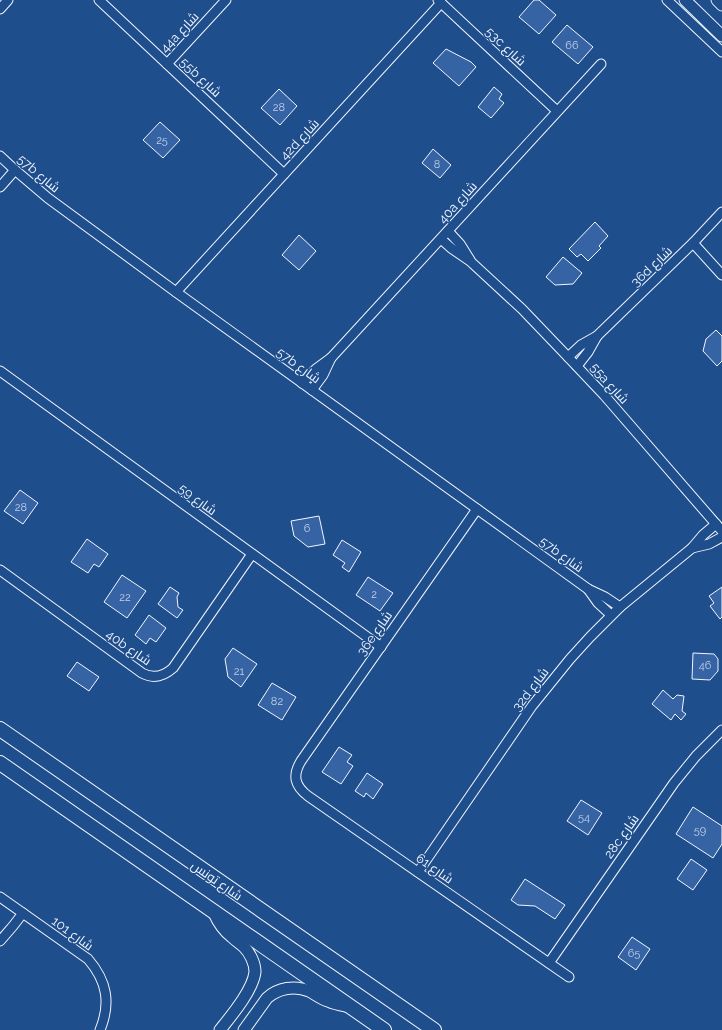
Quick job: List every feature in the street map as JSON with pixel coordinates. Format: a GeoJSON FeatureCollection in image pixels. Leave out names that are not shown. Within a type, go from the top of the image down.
{"type":"FeatureCollection","features":[{"type":"Feature","properties":{"kind":"main road","name":"شارع تونس"},"geometry":{"type":"LineString","coordinates":[[0,730],[434,1030]]}},
{"type":"Feature","properties":{"kind":"main road"},"geometry":{"type":"LineString","coordinates":[[0,763],[384,1030]]}},
{"type":"Feature","properties":{"kind":"street"},"geometry":{"type":"LineString","coordinates":[[0,9],[8,0]]}},
{"type":"Feature","properties":{"kind":"street","name":"55b شارع"},"geometry":{"type":"LineString","coordinates":[[99,0],[284,174]]}},
{"type":"Feature","properties":{"kind":"street","name":"44a شارع"},"geometry":{"type":"LineString","coordinates":[[167,64],[226,0]]}},
{"type":"Feature","properties":{"kind":"street"},"geometry":{"type":"LineString","coordinates":[[667,0],[722,52]]}},
{"type":"Feature","properties":{"kind":"street"},"geometry":{"type":"LineString","coordinates":[[685,0],[722,36]]}},
{"type":"Feature","properties":{"kind":"street"},"geometry":{"type":"LineString","coordinates":[[717,0],[722,5]]}},
{"type":"Feature","properties":{"kind":"street","name":"53c شارع"},"geometry":{"type":"LineString","coordinates":[[439,2],[557,111]]}},
{"type":"Feature","properties":{"kind":"street","name":"42d شارع"},"geometry":{"type":"LineString","coordinates":[[176,292],[439,2]]}},
{"type":"Feature","properties":{"kind":"street","name":"40a شارع"},"geometry":{"type":"LineString","coordinates":[[302,383],[316,369],[331,358],[601,64]]}},
{"type":"Feature","properties":{"kind":"street","name":"57b شارع"},"geometry":{"type":"LineString","coordinates":[[0,156],[48,198],[176,292],[588,589],[620,606]]}},
{"type":"Feature","properties":{"kind":"street"},"geometry":{"type":"LineString","coordinates":[[0,186],[15,170]]}},
{"type":"Feature","properties":{"kind":"street","name":"36d شارع"},"geometry":{"type":"LineString","coordinates":[[568,357],[581,345],[597,336],[693,243],[722,212]]}},
{"type":"Feature","properties":{"kind":"street","name":"55a شارع"},"geometry":{"type":"LineString","coordinates":[[448,231],[460,244],[470,261]]}},
{"type":"Feature","properties":{"kind":"street","name":"55a شارع"},"geometry":{"type":"LineString","coordinates":[[441,239],[470,261],[522,309],[577,366],[719,527]]}},
{"type":"Feature","properties":{"kind":"street"},"geometry":{"type":"LineString","coordinates":[[693,243],[722,275]]}},
{"type":"Feature","properties":{"kind":"street","name":"36d شارع"},"geometry":{"type":"LineString","coordinates":[[577,366],[588,352],[597,336]]}},
{"type":"Feature","properties":{"kind":"street","name":"40a شارع"},"geometry":{"type":"LineString","coordinates":[[312,390],[323,375],[331,358]]}},
{"type":"Feature","properties":{"kind":"street","name":"شارع 59"},"geometry":{"type":"LineString","coordinates":[[0,371],[380,647]]}},
{"type":"Feature","properties":{"kind":"street","name":"36e شارع"},"geometry":{"type":"LineString","coordinates":[[295,774],[301,761],[477,509]]}},
{"type":"Feature","properties":{"kind":"street","name":"32d شارع"},"geometry":{"type":"LineString","coordinates":[[418,872],[532,706],[570,659],[620,606],[692,548],[703,535],[719,527]]}},
{"type":"Feature","properties":{"kind":"street","name":"32d شارع"},"geometry":{"type":"LineString","coordinates":[[692,548],[709,544],[722,537]]}},
{"type":"Feature","properties":{"kind":"street","name":"40b شارع"},"geometry":{"type":"LineString","coordinates":[[0,570],[142,673],[156,677],[165,674],[172,668],[252,554]]}},
{"type":"Feature","properties":{"kind":"street","name":"57b شارع"},"geometry":{"type":"LineString","coordinates":[[588,589],[598,603],[611,615]]}},
{"type":"Feature","properties":{"kind":"street","name":"28c شارع"},"geometry":{"type":"LineString","coordinates":[[549,963],[670,788],[696,756],[722,730]]}},
{"type":"Feature","properties":{"kind":"street","name":"شارع 61"},"geometry":{"type":"LineString","coordinates":[[295,774],[298,785],[304,793],[569,977]]}},
{"type":"Feature","properties":{"kind":"street","name":"شارع 101"},"geometry":{"type":"LineString","coordinates":[[0,896],[88,958],[98,972],[104,987],[106,1005],[100,1030]]}},
{"type":"Feature","properties":{"kind":"street"},"geometry":{"type":"LineString","coordinates":[[214,912],[217,920],[226,932],[250,955],[255,972],[243,999],[220,1030]]}},
{"type":"Feature","properties":{"kind":"street"},"geometry":{"type":"LineString","coordinates":[[0,941],[23,913]]}},
{"type":"Feature","properties":{"kind":"street"},"geometry":{"type":"LineString","coordinates":[[244,1030],[268,998],[281,989],[302,989],[329,1002],[351,1007]]}},
{"type":"Feature","properties":{"kind":"building"},"geometry":{"type":"Polygon","coordinates":[[[534,0],[539,0],[556,15],[539,34],[519,17],[534,0]]]}},
{"type":"Feature","properties":{"kind":"building"},"geometry":{"type":"Polygon","coordinates":[[[567,25],[593,47],[578,64],[552,42],[567,25]]]}},
{"type":"Feature","properties":{"kind":"building"},"geometry":{"type":"Polygon","coordinates":[[[446,49],[471,62],[476,67],[459,86],[433,63],[446,49]]]}},
{"type":"Feature","properties":{"kind":"building"},"geometry":{"type":"Polygon","coordinates":[[[494,87],[502,94],[499,99],[504,103],[491,118],[478,107],[494,87]]]}},
{"type":"Feature","properties":{"kind":"building"},"geometry":{"type":"Polygon","coordinates":[[[279,89],[297,106],[280,125],[261,108],[279,89]]]}},
{"type":"Feature","properties":{"kind":"building"},"geometry":{"type":"Polygon","coordinates":[[[160,122],[180,140],[163,158],[143,140],[160,122]]]}},
{"type":"Feature","properties":{"kind":"building"},"geometry":{"type":"Polygon","coordinates":[[[433,149],[451,165],[440,178],[422,163],[433,149]]]}},
{"type":"Feature","properties":{"kind":"building"},"geometry":{"type":"Polygon","coordinates":[[[595,222],[608,236],[599,246],[601,248],[588,261],[581,254],[577,257],[569,249],[595,222]]]}},
{"type":"Feature","properties":{"kind":"building"},"geometry":{"type":"Polygon","coordinates":[[[299,235],[316,251],[299,270],[282,255],[299,235]]]}},
{"type":"Feature","properties":{"kind":"building"},"geometry":{"type":"Polygon","coordinates":[[[563,257],[582,273],[573,284],[555,285],[546,277],[563,257]]]}},
{"type":"Feature","properties":{"kind":"building"},"geometry":{"type":"Polygon","coordinates":[[[716,330],[722,336],[722,361],[717,366],[703,351],[706,339],[716,330]]]}},
{"type":"Feature","properties":{"kind":"building"},"geometry":{"type":"Polygon","coordinates":[[[20,490],[38,503],[23,524],[4,511],[20,490]]]}},
{"type":"Feature","properties":{"kind":"building"},"geometry":{"type":"Polygon","coordinates":[[[319,516],[325,544],[308,547],[294,536],[291,521],[319,516]]]}},
{"type":"Feature","properties":{"kind":"building"},"geometry":{"type":"Polygon","coordinates":[[[87,539],[108,554],[99,567],[94,564],[88,573],[71,562],[87,539]]]}},
{"type":"Feature","properties":{"kind":"building"},"geometry":{"type":"Polygon","coordinates":[[[342,540],[361,552],[349,572],[342,567],[345,563],[333,555],[342,540]]]}},
{"type":"Feature","properties":{"kind":"building"},"geometry":{"type":"Polygon","coordinates":[[[122,575],[146,591],[127,618],[104,602],[122,575]]]}},
{"type":"Feature","properties":{"kind":"building"},"geometry":{"type":"Polygon","coordinates":[[[368,577],[393,593],[380,611],[356,595],[368,577]]]}},
{"type":"Feature","properties":{"kind":"building"},"geometry":{"type":"Polygon","coordinates":[[[170,587],[179,593],[177,597],[178,607],[183,610],[177,618],[158,604],[170,587]]]}},
{"type":"Feature","properties":{"kind":"building"},"geometry":{"type":"Polygon","coordinates":[[[722,587],[722,617],[720,619],[710,606],[714,603],[709,596],[722,587]]]}},
{"type":"Feature","properties":{"kind":"building"},"geometry":{"type":"Polygon","coordinates":[[[149,615],[166,628],[156,642],[150,638],[146,644],[135,635],[149,615]]]}},
{"type":"Feature","properties":{"kind":"building"},"geometry":{"type":"Polygon","coordinates":[[[233,648],[257,664],[241,687],[228,677],[225,659],[233,648]]]}},
{"type":"Feature","properties":{"kind":"building"},"geometry":{"type":"Polygon","coordinates":[[[693,653],[714,654],[718,659],[718,671],[710,680],[692,679],[693,653]]]}},
{"type":"Feature","properties":{"kind":"building"},"geometry":{"type":"Polygon","coordinates":[[[77,662],[99,677],[89,691],[67,676],[77,662]]]}},
{"type":"Feature","properties":{"kind":"building"},"geometry":{"type":"Polygon","coordinates":[[[272,683],[296,697],[282,720],[258,705],[272,683]]]}},
{"type":"Feature","properties":{"kind":"building"},"geometry":{"type":"Polygon","coordinates":[[[663,690],[673,699],[677,695],[684,696],[682,711],[686,714],[681,720],[675,714],[671,720],[652,704],[663,690]]]}},
{"type":"Feature","properties":{"kind":"building"},"geometry":{"type":"Polygon","coordinates":[[[339,747],[352,755],[347,762],[353,766],[341,784],[322,772],[339,747]]]}},
{"type":"Feature","properties":{"kind":"building"},"geometry":{"type":"Polygon","coordinates":[[[367,773],[383,784],[373,799],[366,793],[364,797],[355,791],[367,773]]]}},
{"type":"Feature","properties":{"kind":"building"},"geometry":{"type":"Polygon","coordinates":[[[581,800],[602,813],[588,835],[567,821],[581,800]]]}},
{"type":"Feature","properties":{"kind":"building"},"geometry":{"type":"Polygon","coordinates":[[[693,807],[722,826],[722,844],[713,858],[676,834],[693,807]]]}},
{"type":"Feature","properties":{"kind":"building"},"geometry":{"type":"Polygon","coordinates":[[[691,859],[707,870],[693,890],[677,879],[691,859]]]}},
{"type":"Feature","properties":{"kind":"building"},"geometry":{"type":"Polygon","coordinates":[[[525,879],[565,905],[555,919],[535,906],[518,905],[511,900],[525,879]]]}},
{"type":"Feature","properties":{"kind":"building"},"geometry":{"type":"Polygon","coordinates":[[[632,937],[650,949],[636,970],[618,957],[632,937]]]}}]}
